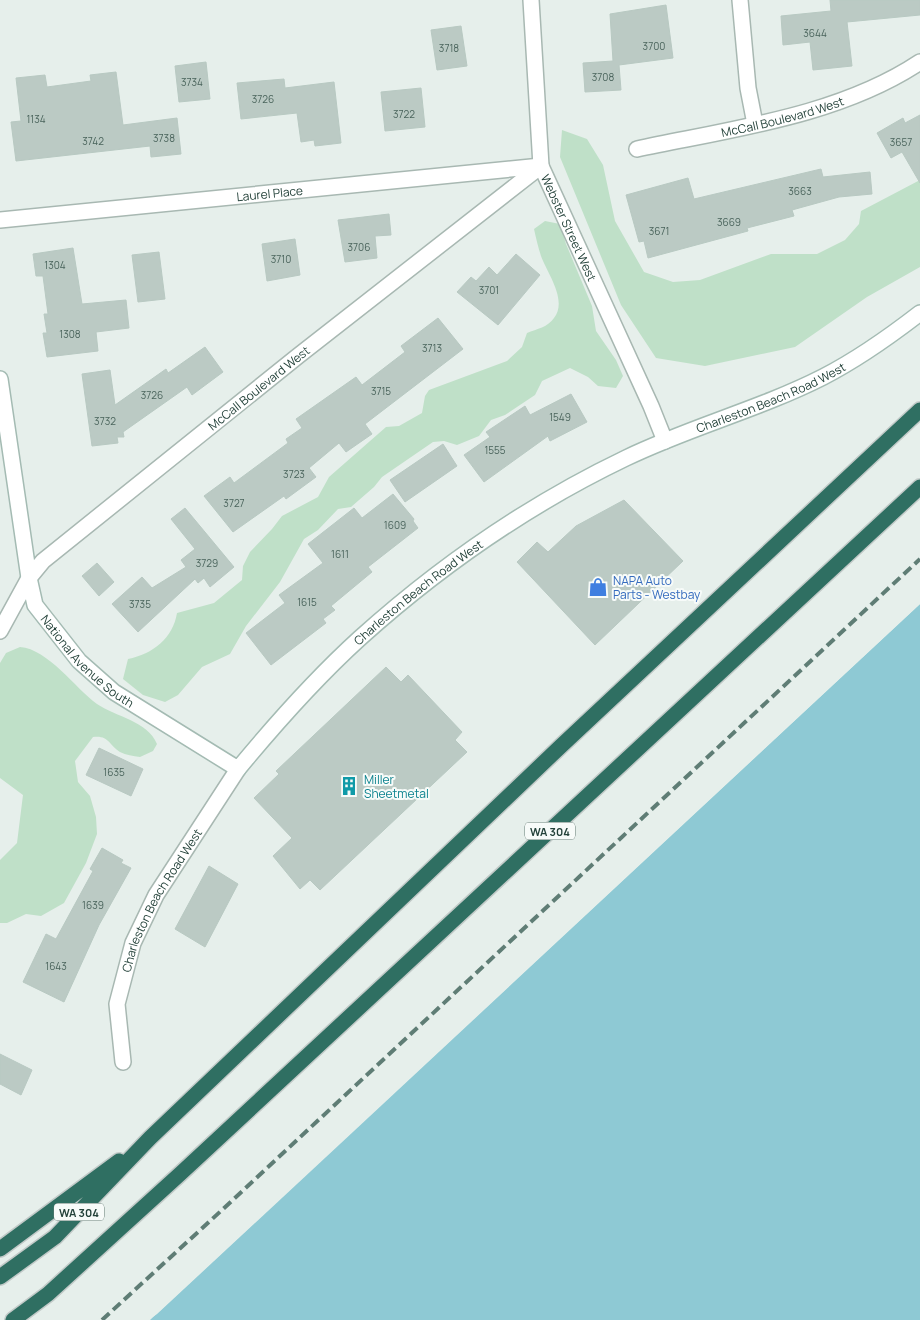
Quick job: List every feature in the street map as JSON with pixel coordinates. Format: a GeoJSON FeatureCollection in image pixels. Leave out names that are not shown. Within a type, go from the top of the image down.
{"type":"FeatureCollection","features":[{"type":"Feature","properties":{"kind":"highway","name":"WA 304"},"geometry":{"type":"LineString","coordinates":[[0,1277],[55,1237],[150,1138],[561,746],[920,410]]}},
{"type":"Feature","properties":{"kind":"highway","name":"WA 304"},"geometry":{"type":"LineString","coordinates":[[13,1320],[48,1294],[180,1174],[920,488]]}},
{"type":"Feature","properties":{"kind":"highway","name":"WA 304"},"geometry":{"type":"LineString","coordinates":[[0,1249],[150,1138]]}},
{"type":"Feature","properties":{"kind":"street","name":"Webster Street West"},"geometry":{"type":"LineString","coordinates":[[531,0],[541,166],[651,406],[665,441]]}},
{"type":"Feature","properties":{"kind":"street"},"geometry":{"type":"LineString","coordinates":[[740,0],[748,88],[756,124]]}},
{"type":"Feature","properties":{"kind":"street","name":"McCall Boulevard West"},"geometry":{"type":"LineString","coordinates":[[637,149],[756,124],[844,101],[896,78],[920,62]]}},
{"type":"Feature","properties":{"kind":"street","name":"Laurel Place"},"geometry":{"type":"LineString","coordinates":[[0,220],[541,166]]}},
{"type":"Feature","properties":{"kind":"street","name":"McCall Boulevard West"},"geometry":{"type":"LineString","coordinates":[[0,631],[29,578],[43,561],[298,356],[541,166]]}},
{"type":"Feature","properties":{"kind":"street","name":"Charleston Beach Road West"},"geometry":{"type":"LineString","coordinates":[[123,1062],[117,1004],[132,943],[156,895],[238,769],[324,673],[360,638],[419,588],[508,525],[550,499],[625,458],[822,377],[884,342],[920,313]]}},
{"type":"Feature","properties":{"kind":"street","name":"National Avenue South"},"geometry":{"type":"LineString","coordinates":[[0,379],[29,578],[35,604],[79,661],[114,692],[238,769]]}},
{"type":"Feature","properties":{"kind":"green space"},"geometry":{"type":"Polygon","coordinates":[[[562,130],[587,139],[603,165],[615,221],[644,272],[673,282],[700,280],[771,254],[817,254],[845,240],[859,224],[861,211],[920,180],[920,267],[867,297],[795,347],[705,366],[656,358],[621,305],[560,157],[562,130]]]}},
{"type":"Feature","properties":{"kind":"green space"},"geometry":{"type":"Polygon","coordinates":[[[545,221],[560,224],[566,244],[592,306],[596,331],[616,360],[623,376],[616,388],[598,386],[588,377],[570,368],[542,381],[535,395],[505,415],[491,420],[479,436],[457,445],[444,441],[433,442],[382,477],[374,487],[351,507],[338,509],[318,530],[304,539],[280,582],[246,626],[230,654],[202,667],[178,695],[165,702],[143,695],[123,679],[128,659],[146,653],[160,644],[171,630],[177,613],[214,603],[242,580],[243,566],[250,552],[282,516],[318,497],[329,477],[386,427],[399,426],[422,413],[425,396],[429,390],[507,361],[522,347],[527,333],[552,321],[558,311],[558,295],[541,256],[534,229],[545,221]]]}},
{"type":"Feature","properties":{"kind":"green space"},"geometry":{"type":"Polygon","coordinates":[[[20,647],[41,654],[97,704],[139,725],[153,736],[157,744],[153,751],[140,757],[122,753],[106,739],[93,737],[75,761],[78,782],[90,796],[96,817],[97,834],[86,863],[64,903],[41,916],[26,914],[7,923],[0,923],[0,860],[17,843],[23,795],[0,778],[0,663],[6,653],[20,647]]]}},
{"type":"Feature","properties":{"kind":"water"},"geometry":{"type":"Polygon","coordinates":[[[920,604],[920,1320],[150,1320],[920,604]]]}},
{"type":"Feature","properties":{"kind":"pier"},"geometry":{"type":"Polygon","coordinates":[[[920,602],[354,1131],[157,1314],[148,1320],[920,602]]]}},
{"type":"Feature","properties":{"kind":"building"},"geometry":{"type":"Polygon","coordinates":[[[830,0],[920,0],[920,15],[847,22],[852,66],[813,70],[810,42],[783,45],[781,16],[831,11],[830,0]]]}},
{"type":"Feature","properties":{"kind":"building"},"geometry":{"type":"Polygon","coordinates":[[[666,5],[673,58],[619,65],[621,90],[585,92],[583,63],[613,61],[610,14],[666,5]]]}},
{"type":"Feature","properties":{"kind":"building"},"geometry":{"type":"Polygon","coordinates":[[[461,26],[467,66],[437,70],[431,30],[461,26]]]}},
{"type":"Feature","properties":{"kind":"building"},"geometry":{"type":"Polygon","coordinates":[[[206,62],[210,99],[179,102],[175,66],[206,62]]]}},
{"type":"Feature","properties":{"kind":"building"},"geometry":{"type":"Polygon","coordinates":[[[116,72],[123,125],[177,118],[181,154],[151,157],[150,146],[16,161],[11,122],[21,121],[16,78],[45,75],[47,87],[91,81],[90,75],[116,72]]]}},
{"type":"Feature","properties":{"kind":"building"},"geometry":{"type":"Polygon","coordinates":[[[284,79],[285,88],[334,82],[341,143],[315,146],[314,140],[301,142],[297,113],[241,119],[237,83],[284,79]]]}},
{"type":"Feature","properties":{"kind":"building"},"geometry":{"type":"Polygon","coordinates":[[[421,88],[425,127],[385,131],[381,92],[421,88]]]}},
{"type":"Feature","properties":{"kind":"building"},"geometry":{"type":"Polygon","coordinates":[[[920,115],[920,183],[902,152],[891,158],[877,133],[903,118],[905,123],[920,115]]]}},
{"type":"Feature","properties":{"kind":"building"},"geometry":{"type":"Polygon","coordinates":[[[821,169],[823,177],[870,172],[872,194],[839,197],[792,210],[794,216],[747,228],[748,231],[648,258],[644,241],[639,242],[626,195],[688,178],[694,199],[821,169]]]}},
{"type":"Feature","properties":{"kind":"building"},"geometry":{"type":"Polygon","coordinates":[[[389,214],[391,235],[375,236],[377,258],[345,262],[338,220],[389,214]]]}},
{"type":"Feature","properties":{"kind":"building"},"geometry":{"type":"Polygon","coordinates":[[[295,239],[300,275],[267,281],[262,244],[295,239]]]}},
{"type":"Feature","properties":{"kind":"building"},"geometry":{"type":"Polygon","coordinates":[[[73,248],[82,304],[126,300],[129,328],[96,332],[98,351],[47,357],[43,333],[47,333],[44,314],[48,314],[43,276],[36,276],[33,254],[73,248]]]}},
{"type":"Feature","properties":{"kind":"building"},"geometry":{"type":"Polygon","coordinates":[[[159,252],[165,299],[138,302],[132,255],[159,252]]]}},
{"type":"Feature","properties":{"kind":"building"},"geometry":{"type":"Polygon","coordinates":[[[516,254],[540,275],[498,325],[457,292],[471,277],[476,281],[489,267],[497,275],[516,254]]]}},
{"type":"Feature","properties":{"kind":"building"},"geometry":{"type":"Polygon","coordinates":[[[438,318],[463,349],[365,424],[372,434],[346,452],[339,443],[309,468],[316,477],[286,499],[284,496],[233,532],[204,496],[230,477],[234,483],[288,443],[286,439],[302,428],[296,419],[356,377],[362,385],[405,352],[401,346],[438,318]]]}},
{"type":"Feature","properties":{"kind":"building"},"geometry":{"type":"Polygon","coordinates":[[[205,347],[223,372],[192,395],[187,387],[123,432],[124,437],[117,437],[118,443],[92,446],[82,374],[110,370],[115,405],[166,369],[168,373],[205,347]]]}},
{"type":"Feature","properties":{"kind":"building"},"geometry":{"type":"Polygon","coordinates":[[[571,394],[587,422],[550,441],[548,436],[484,482],[464,455],[490,437],[486,432],[525,406],[530,415],[571,394]]]}},
{"type":"Feature","properties":{"kind":"building"},"geometry":{"type":"Polygon","coordinates":[[[443,444],[457,466],[405,502],[390,480],[443,444]]]}},
{"type":"Feature","properties":{"kind":"building"},"geometry":{"type":"Polygon","coordinates":[[[393,494],[414,519],[413,521],[418,528],[368,567],[372,572],[331,606],[335,610],[323,619],[326,623],[271,665],[246,633],[285,603],[279,595],[323,563],[308,544],[354,508],[362,518],[393,494]]]}},
{"type":"Feature","properties":{"kind":"building","name":"NAPA Auto Parts - Westbay"},"geometry":{"type":"Polygon","coordinates":[[[624,500],[683,561],[595,645],[517,562],[537,542],[548,552],[576,526],[624,500]]]}},
{"type":"Feature","properties":{"kind":"building"},"geometry":{"type":"Polygon","coordinates":[[[185,508],[234,567],[210,587],[204,578],[198,583],[195,579],[138,632],[112,604],[142,577],[152,588],[186,567],[181,560],[195,549],[171,519],[185,508]]]}},
{"type":"Feature","properties":{"kind":"building"},"geometry":{"type":"Polygon","coordinates":[[[97,563],[114,582],[99,596],[82,576],[97,563]]]}},
{"type":"Feature","properties":{"kind":"building","name":"Miller Sheetmetal"},"geometry":{"type":"Polygon","coordinates":[[[386,667],[401,682],[408,675],[462,732],[455,740],[467,752],[320,890],[310,880],[300,889],[273,856],[292,838],[254,798],[279,774],[276,771],[386,667]]]}},
{"type":"Feature","properties":{"kind":"building"},"geometry":{"type":"Polygon","coordinates":[[[99,748],[143,769],[131,796],[86,775],[99,748]]]}},
{"type":"Feature","properties":{"kind":"building"},"geometry":{"type":"Polygon","coordinates":[[[102,848],[123,860],[121,863],[131,868],[99,925],[64,1002],[23,982],[46,934],[56,939],[93,871],[90,869],[102,848]]]}},
{"type":"Feature","properties":{"kind":"building"},"geometry":{"type":"Polygon","coordinates":[[[209,866],[238,884],[205,947],[175,929],[209,866]]]}},
{"type":"Feature","properties":{"kind":"building"},"geometry":{"type":"Polygon","coordinates":[[[0,1054],[32,1070],[21,1095],[0,1084],[0,1054]]]}},
{"type":"Feature","properties":{"kind":"railway"},"geometry":{"type":"LineString","coordinates":[[102,1320],[920,559]]}},
{"type":"Feature","properties":{"kind":"place","name":"NAPA Auto Parts - Westbay"},"geometry":{"type":"Point","coordinates":[598,587]}},
{"type":"Feature","properties":{"kind":"place","name":"Miller Sheetmetal"},"geometry":{"type":"Point","coordinates":[349,786]}}]}
